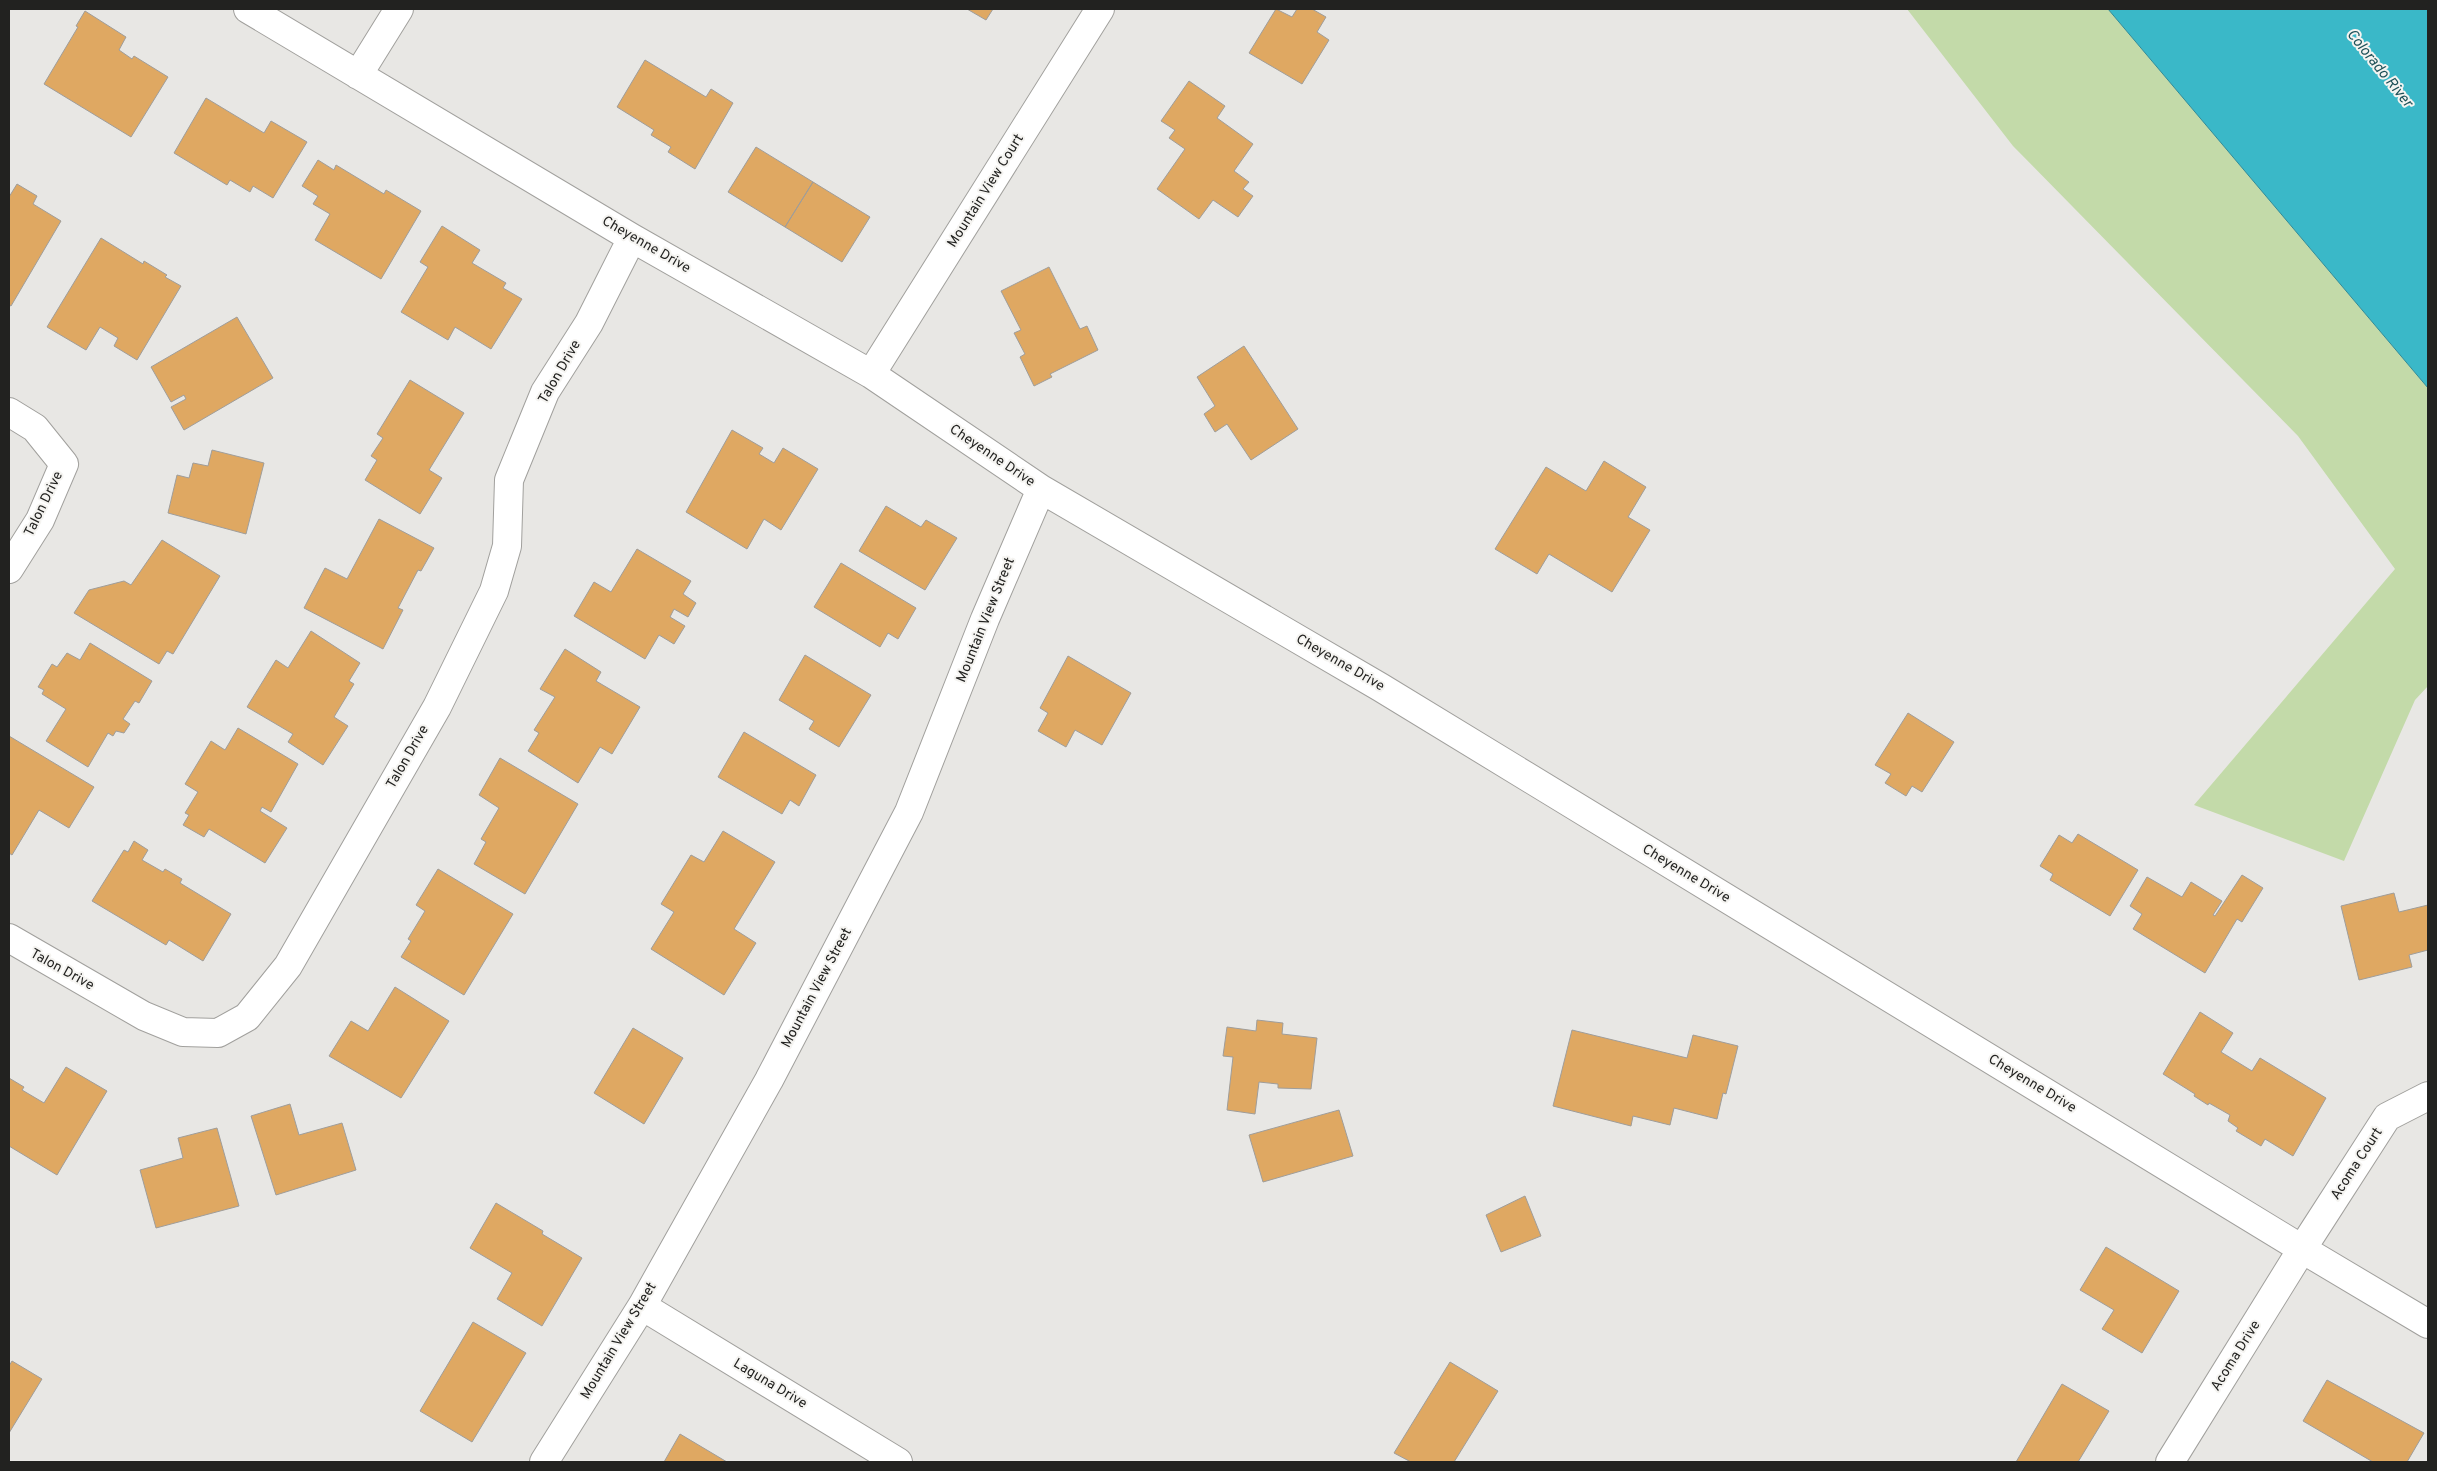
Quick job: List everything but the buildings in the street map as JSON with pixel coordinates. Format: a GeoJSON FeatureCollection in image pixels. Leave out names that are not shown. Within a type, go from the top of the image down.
{"type":"FeatureCollection","features":[{"type":"Feature","properties":{"kind":"street","name":"Cheyenne Drive"},"geometry":{"type":"LineString","coordinates":[[248,9],[632,238],[871,374],[1041,489],[1380,687],[2428,1324]]}},
{"type":"Feature","properties":{"kind":"street"},"geometry":{"type":"LineString","coordinates":[[358,75],[399,9]]}},
{"type":"Feature","properties":{"kind":"street","name":"Mountain View Court"},"geometry":{"type":"LineString","coordinates":[[871,374],[1100,9]]}},
{"type":"Feature","properties":{"kind":"street","name":"Talon Drive"},"geometry":{"type":"LineString","coordinates":[[9,938],[144,1016],[183,1032],[218,1033],[247,1017],[288,966],[437,707],[494,591],[507,546],[509,480],[534,418],[545,392],[589,323],[632,238]]}},
{"type":"Feature","properties":{"kind":"street","name":"Talon Drive"},"geometry":{"type":"LineString","coordinates":[[9,412],[35,428],[64,464],[40,520],[9,570]]}},
{"type":"Feature","properties":{"kind":"street","name":"Mountain View Street"},"geometry":{"type":"LineString","coordinates":[[544,1462],[642,1306],[769,1080],[909,812],[985,619],[1041,489]]}},
{"type":"Feature","properties":{"kind":"street","name":"Acoma Court"},"geometry":{"type":"LineString","coordinates":[[2302,1249],[2387,1117],[2428,1096]]}},
{"type":"Feature","properties":{"kind":"street","name":"Acoma Drive"},"geometry":{"type":"LineString","coordinates":[[2170,1462],[2302,1249]]}},
{"type":"Feature","properties":{"kind":"street","name":"Laguna Drive"},"geometry":{"type":"LineString","coordinates":[[642,1306],[898,1462]]}},
{"type":"Feature","properties":{"kind":"green space"},"geometry":{"type":"Polygon","coordinates":[[[1907,9],[2108,9],[2428,388],[2428,686],[2415,700],[2344,861],[2194,805],[2395,569],[2298,436],[2013,146],[1907,9]]]}},
{"type":"Feature","properties":{"kind":"water","name":"Colorado River"},"geometry":{"type":"Polygon","coordinates":[[[2108,9],[2428,9],[2428,388],[2108,9]]]}}]}
